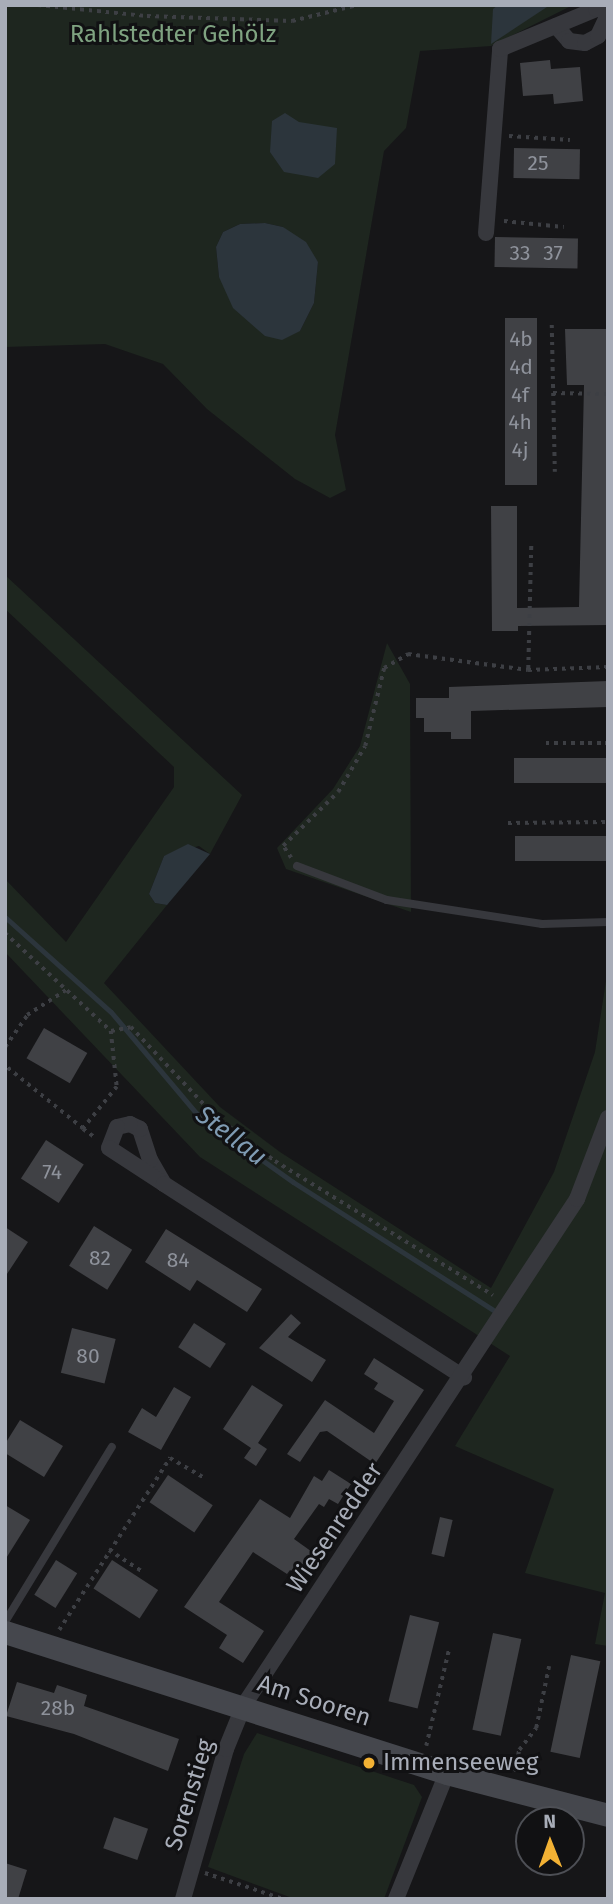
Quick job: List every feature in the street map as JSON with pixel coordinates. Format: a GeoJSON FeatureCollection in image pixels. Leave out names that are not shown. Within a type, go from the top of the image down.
{"type":"FeatureCollection","features":[{"type":"Feature","properties":{"kind":"street"},"geometry":{"type":"LineString","coordinates":[[487,226],[500,49],[596,9],[608,9]]}},
{"type":"Feature","properties":{"kind":"street"},"geometry":{"type":"LineString","coordinates":[[556,26],[569,41],[584,43],[598,36],[608,15]]}},
{"type":"Feature","properties":{"kind":"street","name":"Wiesenredder"},"geometry":{"type":"LineString","coordinates":[[244,1705],[464,1377],[577,1199],[608,1118]]}},
{"type":"Feature","properties":{"kind":"street"},"geometry":{"type":"LineString","coordinates":[[164,1184],[464,1377]]}},
{"type":"Feature","properties":{"kind":"street","name":"Am Sooren"},"geometry":{"type":"LineString","coordinates":[[5,1632],[244,1705],[447,1773],[608,1815]]}},
{"type":"Feature","properties":{"kind":"street","name":"Sorenstieg"},"geometry":{"type":"LineString","coordinates":[[183,1899],[226,1749],[244,1705]]}},
{"type":"Feature","properties":{"kind":"street"},"geometry":{"type":"LineString","coordinates":[[396,1899],[447,1773]]}},
{"type":"Feature","properties":{"kind":"lane"},"geometry":{"type":"LineString","coordinates":[[297,866],[387,900],[542,924],[608,922]]}},
{"type":"Feature","properties":{"kind":"lane"},"geometry":{"type":"LineString","coordinates":[[5,1622],[111,1447]]}},
{"type":"Feature","properties":{"kind":"path"},"geometry":{"type":"LineString","coordinates":[[38,5],[146,16],[292,21],[357,5]]}},
{"type":"Feature","properties":{"kind":"path"},"geometry":{"type":"LineString","coordinates":[[494,135],[570,140]]}},
{"type":"Feature","properties":{"kind":"path"},"geometry":{"type":"LineString","coordinates":[[487,226],[564,228]]}},
{"type":"Feature","properties":{"kind":"path"},"geometry":{"type":"LineString","coordinates":[[552,325],[555,472]]}},
{"type":"Feature","properties":{"kind":"path"},"geometry":{"type":"LineString","coordinates":[[553,393],[608,394]]}},
{"type":"Feature","properties":{"kind":"path"},"geometry":{"type":"LineString","coordinates":[[528,670],[531,545]]}},
{"type":"Feature","properties":{"kind":"path"},"geometry":{"type":"LineString","coordinates":[[297,866],[283,846],[338,792],[365,746],[384,668],[408,654],[528,670],[608,667]]}},
{"type":"Feature","properties":{"kind":"path"},"geometry":{"type":"LineString","coordinates":[[546,743],[608,743]]}},
{"type":"Feature","properties":{"kind":"path"},"geometry":{"type":"LineString","coordinates":[[508,823],[608,822]]}},
{"type":"Feature","properties":{"kind":"path"},"geometry":{"type":"LineString","coordinates":[[5,933],[111,1031],[117,1087],[83,1129],[5,1066]]}},
{"type":"Feature","properties":{"kind":"path"},"geometry":{"type":"LineString","coordinates":[[5,1047],[27,1015],[67,990]]}},
{"type":"Feature","properties":{"kind":"path"},"geometry":{"type":"LineString","coordinates":[[111,1031],[131,1027],[215,1115],[275,1161],[509,1305]]}},
{"type":"Feature","properties":{"kind":"path"},"geometry":{"type":"LineString","coordinates":[[49,1645],[170,1458],[203,1477]]}},
{"type":"Feature","properties":{"kind":"path"},"geometry":{"type":"LineString","coordinates":[[109,1550],[143,1572]]}},
{"type":"Feature","properties":{"kind":"path"},"geometry":{"type":"LineString","coordinates":[[422,1765],[449,1649]]}},
{"type":"Feature","properties":{"kind":"path"},"geometry":{"type":"LineString","coordinates":[[511,1790],[519,1750],[536,1728],[550,1667]]}},
{"type":"Feature","properties":{"kind":"path"},"geometry":{"type":"LineString","coordinates":[[191,1869],[283,1899]]}},
{"type":"Feature","properties":{"kind":"green space","name":"Rahlstedter Gehölz"},"geometry":{"type":"Polygon","coordinates":[[[5,5],[573,5],[491,46],[420,51],[406,128],[384,151],[335,435],[346,490],[330,498],[295,479],[207,409],[163,364],[105,344],[5,347],[5,5]],[[265,223],[240,224],[223,232],[216,247],[219,277],[300,331],[314,303],[318,262],[283,227],[265,223]]]}},
{"type":"Feature","properties":{"kind":"green space"},"geometry":{"type":"Polygon","coordinates":[[[5,575],[242,795],[210,854],[199,846],[164,856],[149,894],[155,903],[167,905],[104,983],[220,1107],[280,1152],[491,1288],[554,1172],[595,1052],[608,968],[608,1646],[595,1644],[605,1593],[525,1573],[554,1489],[455,1446],[510,1356],[200,1157],[5,952],[5,879],[66,942],[174,787],[174,767],[5,609],[5,575]]]}},
{"type":"Feature","properties":{"kind":"green space"},"geometry":{"type":"Polygon","coordinates":[[[387,643],[410,684],[411,912],[286,869],[277,848],[333,789],[360,746],[387,643]]]}},
{"type":"Feature","properties":{"kind":"green space"},"geometry":{"type":"Polygon","coordinates":[[[257,1733],[414,1785],[422,1797],[384,1899],[295,1899],[208,1867],[244,1754],[257,1733]]]}},
{"type":"Feature","properties":{"kind":"shaded area"},"geometry":{"type":"Polygon","coordinates":[[[498,5],[550,5],[491,44],[493,9],[498,5]]]}},
{"type":"Feature","properties":{"kind":"shaded area"},"geometry":{"type":"Polygon","coordinates":[[[285,113],[299,122],[337,128],[335,164],[318,178],[284,172],[270,152],[272,121],[285,113]]]}},
{"type":"Feature","properties":{"kind":"shaded area"},"geometry":{"type":"Polygon","coordinates":[[[265,223],[283,227],[306,242],[318,262],[314,303],[300,331],[282,340],[265,336],[233,308],[219,277],[216,247],[223,232],[240,224],[265,223]]]}},
{"type":"Feature","properties":{"kind":"shaded area"},"geometry":{"type":"Polygon","coordinates":[[[188,844],[210,854],[167,905],[155,903],[149,894],[164,856],[188,844]]]}},
{"type":"Feature","properties":{"kind":"building"},"geometry":{"type":"Polygon","coordinates":[[[550,60],[551,69],[580,67],[583,101],[554,104],[553,94],[523,96],[520,63],[550,60]]]}},
{"type":"Feature","properties":{"kind":"building"},"geometry":{"type":"Polygon","coordinates":[[[514,148],[580,149],[579,179],[513,178],[514,148]]]}},
{"type":"Feature","properties":{"kind":"building"},"geometry":{"type":"Polygon","coordinates":[[[495,237],[578,238],[577,268],[494,267],[495,237]]]}},
{"type":"Feature","properties":{"kind":"building"},"geometry":{"type":"Polygon","coordinates":[[[505,318],[537,318],[537,485],[505,485],[505,318]]]}},
{"type":"Feature","properties":{"kind":"building"},"geometry":{"type":"Polygon","coordinates":[[[565,329],[608,329],[608,625],[518,626],[518,631],[492,631],[491,506],[517,506],[517,608],[579,607],[584,385],[567,385],[565,329]]]}},
{"type":"Feature","properties":{"kind":"building"},"geometry":{"type":"Polygon","coordinates":[[[608,681],[608,707],[471,711],[471,739],[451,739],[451,732],[424,732],[424,718],[416,718],[416,698],[449,698],[449,687],[608,681]]]}},
{"type":"Feature","properties":{"kind":"building"},"geometry":{"type":"Polygon","coordinates":[[[514,758],[608,758],[608,783],[514,783],[514,758]]]}},
{"type":"Feature","properties":{"kind":"building"},"geometry":{"type":"Polygon","coordinates":[[[515,836],[608,836],[608,861],[515,861],[515,836]]]}},
{"type":"Feature","properties":{"kind":"building"},"geometry":{"type":"Polygon","coordinates":[[[44,1028],[87,1053],[70,1083],[27,1058],[44,1028]]]}},
{"type":"Feature","properties":{"kind":"building"},"geometry":{"type":"Polygon","coordinates":[[[46,1140],[84,1165],[59,1203],[21,1179],[46,1140]]]}},
{"type":"Feature","properties":{"kind":"building"},"geometry":{"type":"Polygon","coordinates":[[[94,1226],[132,1250],[107,1290],[69,1266],[94,1226]]]}},
{"type":"Feature","properties":{"kind":"building"},"geometry":{"type":"Polygon","coordinates":[[[5,1227],[28,1242],[5,1277],[5,1227]]]}},
{"type":"Feature","properties":{"kind":"building"},"geometry":{"type":"Polygon","coordinates":[[[166,1229],[262,1289],[247,1312],[197,1280],[190,1291],[145,1262],[166,1229]]]}},
{"type":"Feature","properties":{"kind":"building"},"geometry":{"type":"Polygon","coordinates":[[[291,1314],[301,1323],[288,1337],[326,1360],[312,1382],[259,1348],[291,1314]]]}},
{"type":"Feature","properties":{"kind":"building"},"geometry":{"type":"Polygon","coordinates":[[[194,1323],[226,1344],[210,1368],[178,1347],[194,1323]]]}},
{"type":"Feature","properties":{"kind":"building"},"geometry":{"type":"Polygon","coordinates":[[[72,1328],[116,1339],[105,1384],[61,1373],[72,1328]]]}},
{"type":"Feature","properties":{"kind":"building"},"geometry":{"type":"Polygon","coordinates":[[[374,1358],[424,1390],[375,1464],[327,1431],[320,1432],[300,1462],[287,1454],[325,1400],[374,1433],[394,1401],[374,1389],[378,1383],[364,1374],[374,1358]]]}},
{"type":"Feature","properties":{"kind":"building"},"geometry":{"type":"Polygon","coordinates":[[[252,1385],[283,1405],[258,1443],[267,1449],[256,1466],[244,1458],[251,1448],[223,1429],[252,1385]]]}},
{"type":"Feature","properties":{"kind":"building"},"geometry":{"type":"Polygon","coordinates":[[[174,1387],[191,1397],[161,1450],[128,1432],[142,1408],[156,1417],[174,1387]]]}},
{"type":"Feature","properties":{"kind":"building"},"geometry":{"type":"Polygon","coordinates":[[[20,1420],[63,1446],[44,1477],[5,1453],[5,1444],[20,1420]]]}},
{"type":"Feature","properties":{"kind":"building"},"geometry":{"type":"Polygon","coordinates":[[[329,1470],[351,1484],[338,1504],[329,1499],[324,1507],[319,1504],[294,1539],[315,1554],[299,1576],[290,1570],[287,1574],[253,1552],[219,1602],[264,1631],[243,1663],[219,1648],[227,1635],[184,1607],[260,1499],[290,1518],[314,1476],[322,1481],[329,1470]]]}},
{"type":"Feature","properties":{"kind":"building"},"geometry":{"type":"Polygon","coordinates":[[[168,1475],[213,1505],[194,1533],[150,1502],[168,1475]]]}},
{"type":"Feature","properties":{"kind":"building"},"geometry":{"type":"Polygon","coordinates":[[[5,1505],[30,1520],[5,1560],[5,1505]]]}},
{"type":"Feature","properties":{"kind":"building"},"geometry":{"type":"Polygon","coordinates":[[[440,1517],[453,1520],[444,1557],[431,1554],[440,1517]]]}},
{"type":"Feature","properties":{"kind":"building"},"geometry":{"type":"Polygon","coordinates":[[[56,1560],[77,1573],[55,1608],[34,1595],[56,1560]]]}},
{"type":"Feature","properties":{"kind":"building"},"geometry":{"type":"Polygon","coordinates":[[[112,1560],[158,1590],[140,1618],[93,1589],[112,1560]]]}},
{"type":"Feature","properties":{"kind":"building"},"geometry":{"type":"Polygon","coordinates":[[[410,1615],[439,1622],[418,1709],[388,1701],[410,1615]]]}},
{"type":"Feature","properties":{"kind":"building"},"geometry":{"type":"Polygon","coordinates":[[[493,1633],[521,1639],[501,1736],[472,1730],[493,1633]]]}},
{"type":"Feature","properties":{"kind":"building"},"geometry":{"type":"Polygon","coordinates":[[[571,1655],[600,1661],[580,1758],[550,1752],[571,1655]]]}},
{"type":"Feature","properties":{"kind":"building"},"geometry":{"type":"Polygon","coordinates":[[[17,1682],[54,1693],[57,1685],[87,1695],[84,1706],[179,1739],[168,1771],[74,1734],[6,1716],[17,1682]]]}},
{"type":"Feature","properties":{"kind":"building"},"geometry":{"type":"Polygon","coordinates":[[[114,1817],[148,1829],[137,1860],[103,1848],[114,1817]]]}},
{"type":"Feature","properties":{"kind":"building"},"geometry":{"type":"Polygon","coordinates":[[[5,1863],[27,1870],[18,1899],[5,1899],[5,1863]]]}},
{"type":"Feature","properties":{"kind":"waterway","name":"Stellau"},"geometry":{"type":"LineString","coordinates":[[5,917],[111,1012],[196,1113],[293,1182],[493,1310]]}},
{"type":"Feature","properties":{"kind":"place","name":"Immenseeweg"},"geometry":{"type":"Point","coordinates":[369,1763]}}]}
